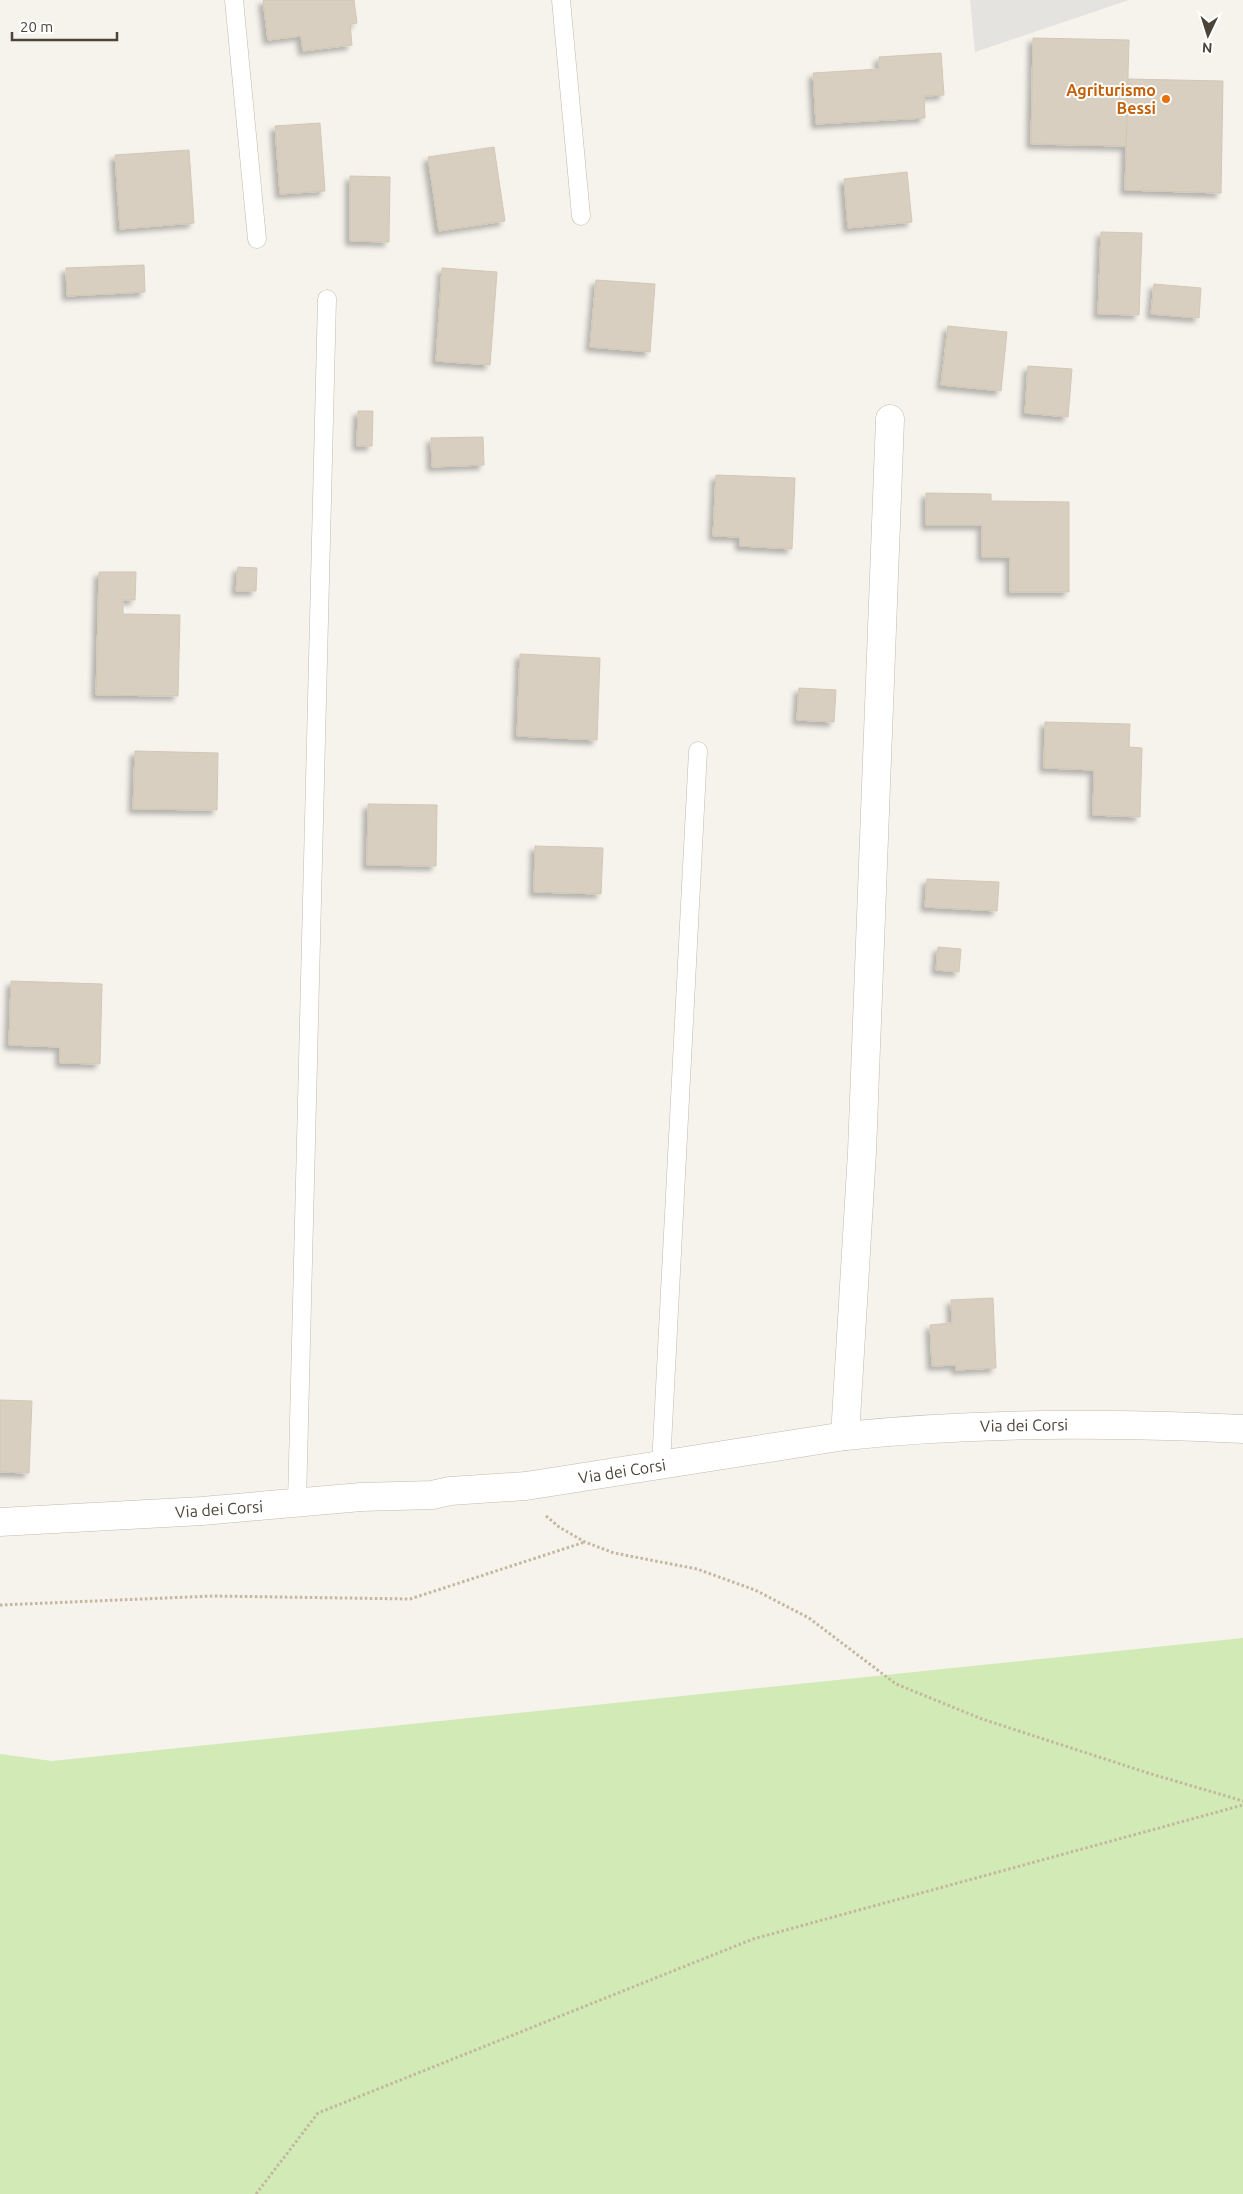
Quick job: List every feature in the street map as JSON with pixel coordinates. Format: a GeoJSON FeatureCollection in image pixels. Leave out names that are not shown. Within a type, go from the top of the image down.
{"type":"FeatureCollection","features":[{"type":"Feature","properties":{"kind":"street"},"geometry":{"type":"LineString","coordinates":[[845,1436],[862,1152],[890,419]]}},
{"type":"Feature","properties":{"kind":"street","name":"Via dei Corsi"},"geometry":{"type":"LineString","coordinates":[[0,1522],[202,1511],[361,1497],[432,1495],[450,1490],[544,1484],[845,1436],[944,1428],[1030,1424],[1128,1424],[1243,1429]]}},
{"type":"Feature","properties":{"kind":"lane"},"geometry":{"type":"LineString","coordinates":[[234,0],[257,239]]}},
{"type":"Feature","properties":{"kind":"lane"},"geometry":{"type":"LineString","coordinates":[[561,0],[581,216]]}},
{"type":"Feature","properties":{"kind":"lane"},"geometry":{"type":"LineString","coordinates":[[297,1503],[327,299]]}},
{"type":"Feature","properties":{"kind":"lane"},"geometry":{"type":"LineString","coordinates":[[661,1465],[698,751]]}},
{"type":"Feature","properties":{"kind":"path"},"geometry":{"type":"LineString","coordinates":[[544,1484],[539,1496],[540,1510],[559,1527],[585,1542],[614,1553],[697,1569],[755,1590],[809,1618],[896,1684],[982,1719],[1148,1773],[1243,1801]]}},
{"type":"Feature","properties":{"kind":"path"},"geometry":{"type":"LineString","coordinates":[[0,1605],[212,1596],[410,1599],[585,1542]]}},
{"type":"Feature","properties":{"kind":"path"},"geometry":{"type":"LineString","coordinates":[[256,2194],[318,2114],[753,1939],[1243,1805]]}},
{"type":"Feature","properties":{"kind":"green space"},"geometry":{"type":"Polygon","coordinates":[[[1243,1638],[1243,2194],[0,2194],[0,1754],[52,1761],[1243,1638]]]}},
{"type":"Feature","properties":{"kind":"shaded area"},"geometry":{"type":"Polygon","coordinates":[[[970,0],[1129,0],[975,52],[970,0]]]}},
{"type":"Feature","properties":{"kind":"building"},"geometry":{"type":"Polygon","coordinates":[[[263,0],[354,0],[357,23],[350,24],[352,45],[303,51],[301,36],[268,40],[263,0]]]}},
{"type":"Feature","properties":{"kind":"building"},"geometry":{"type":"Polygon","coordinates":[[[1033,38],[1129,40],[1126,146],[1031,144],[1033,38]]]}},
{"type":"Feature","properties":{"kind":"building"},"geometry":{"type":"Polygon","coordinates":[[[941,53],[944,95],[924,96],[925,118],[816,124],[813,73],[879,69],[879,57],[941,53]]]}},
{"type":"Feature","properties":{"kind":"building"},"geometry":{"type":"Polygon","coordinates":[[[1128,79],[1223,81],[1221,193],[1125,190],[1128,79]]]}},
{"type":"Feature","properties":{"kind":"building"},"geometry":{"type":"Polygon","coordinates":[[[320,123],[325,191],[280,194],[275,126],[320,123]]]}},
{"type":"Feature","properties":{"kind":"building"},"geometry":{"type":"Polygon","coordinates":[[[494,147],[505,221],[439,231],[428,157],[494,147]]]}},
{"type":"Feature","properties":{"kind":"building"},"geometry":{"type":"Polygon","coordinates":[[[189,150],[194,223],[120,229],[115,155],[189,150]]]}},
{"type":"Feature","properties":{"kind":"building"},"geometry":{"type":"Polygon","coordinates":[[[907,172],[912,222],[848,228],[844,179],[907,172]]]}},
{"type":"Feature","properties":{"kind":"building"},"geometry":{"type":"Polygon","coordinates":[[[350,176],[390,177],[389,242],[350,241],[350,176]]]}},
{"type":"Feature","properties":{"kind":"building"},"geometry":{"type":"Polygon","coordinates":[[[1101,232],[1142,233],[1139,315],[1098,314],[1101,232]]]}},
{"type":"Feature","properties":{"kind":"building"},"geometry":{"type":"Polygon","coordinates":[[[144,265],[145,292],[67,296],[66,268],[144,265]]]}},
{"type":"Feature","properties":{"kind":"building"},"geometry":{"type":"Polygon","coordinates":[[[442,268],[497,272],[490,365],[436,361],[442,268]]]}},
{"type":"Feature","properties":{"kind":"building"},"geometry":{"type":"Polygon","coordinates":[[[596,280],[655,284],[650,352],[590,347],[596,280]]]}},
{"type":"Feature","properties":{"kind":"building"},"geometry":{"type":"Polygon","coordinates":[[[1154,284],[1201,288],[1199,318],[1151,314],[1154,284]]]}},
{"type":"Feature","properties":{"kind":"building"},"geometry":{"type":"Polygon","coordinates":[[[948,326],[1007,332],[1001,391],[941,385],[948,326]]]}},
{"type":"Feature","properties":{"kind":"building"},"geometry":{"type":"Polygon","coordinates":[[[1028,366],[1072,369],[1068,417],[1025,413],[1028,366]]]}},
{"type":"Feature","properties":{"kind":"building"},"geometry":{"type":"Polygon","coordinates":[[[358,411],[373,411],[372,446],[357,446],[358,411]]]}},
{"type":"Feature","properties":{"kind":"building"},"geometry":{"type":"Polygon","coordinates":[[[483,437],[484,465],[432,467],[431,438],[483,437]]]}},
{"type":"Feature","properties":{"kind":"building"},"geometry":{"type":"Polygon","coordinates":[[[716,475],[795,478],[792,549],[740,546],[740,537],[713,536],[716,475]]]}},
{"type":"Feature","properties":{"kind":"building"},"geometry":{"type":"Polygon","coordinates":[[[926,493],[991,494],[991,501],[1069,502],[1069,592],[1010,592],[1010,557],[982,557],[982,525],[926,525],[926,493]]]}},
{"type":"Feature","properties":{"kind":"building"},"geometry":{"type":"Polygon","coordinates":[[[238,567],[257,568],[256,591],[236,591],[238,567]]]}},
{"type":"Feature","properties":{"kind":"building"},"geometry":{"type":"Polygon","coordinates":[[[99,572],[136,572],[135,600],[123,600],[123,614],[180,615],[178,696],[96,695],[99,572]]]}},
{"type":"Feature","properties":{"kind":"building"},"geometry":{"type":"Polygon","coordinates":[[[520,654],[600,658],[597,740],[517,736],[520,654]]]}},
{"type":"Feature","properties":{"kind":"building"},"geometry":{"type":"Polygon","coordinates":[[[799,688],[836,690],[834,722],[797,720],[799,688]]]}},
{"type":"Feature","properties":{"kind":"building"},"geometry":{"type":"Polygon","coordinates":[[[1045,722],[1130,724],[1129,747],[1142,748],[1140,817],[1093,815],[1094,770],[1044,768],[1045,722]]]}},
{"type":"Feature","properties":{"kind":"building"},"geometry":{"type":"Polygon","coordinates":[[[135,751],[218,753],[217,810],[133,809],[135,751]]]}},
{"type":"Feature","properties":{"kind":"building"},"geometry":{"type":"Polygon","coordinates":[[[368,804],[437,805],[436,866],[367,865],[368,804]]]}},
{"type":"Feature","properties":{"kind":"building"},"geometry":{"type":"Polygon","coordinates":[[[535,846],[603,848],[601,894],[534,892],[535,846]]]}},
{"type":"Feature","properties":{"kind":"building"},"geometry":{"type":"Polygon","coordinates":[[[927,879],[999,882],[997,911],[925,907],[927,879]]]}},
{"type":"Feature","properties":{"kind":"building"},"geometry":{"type":"Polygon","coordinates":[[[938,947],[961,949],[959,972],[936,970],[938,947]]]}},
{"type":"Feature","properties":{"kind":"building"},"geometry":{"type":"Polygon","coordinates":[[[11,981],[102,984],[100,1064],[60,1063],[60,1047],[9,1045],[11,981]]]}},
{"type":"Feature","properties":{"kind":"building"},"geometry":{"type":"Polygon","coordinates":[[[993,1298],[996,1368],[956,1370],[956,1365],[932,1366],[930,1325],[952,1323],[951,1300],[993,1298]]]}},
{"type":"Feature","properties":{"kind":"building"},"geometry":{"type":"Polygon","coordinates":[[[0,1400],[32,1401],[29,1473],[0,1472],[0,1400]]]}},
{"type":"Feature","properties":{"kind":"place","name":"Agriturismo Bessi"},"geometry":{"type":"Point","coordinates":[1166,99]}}]}
